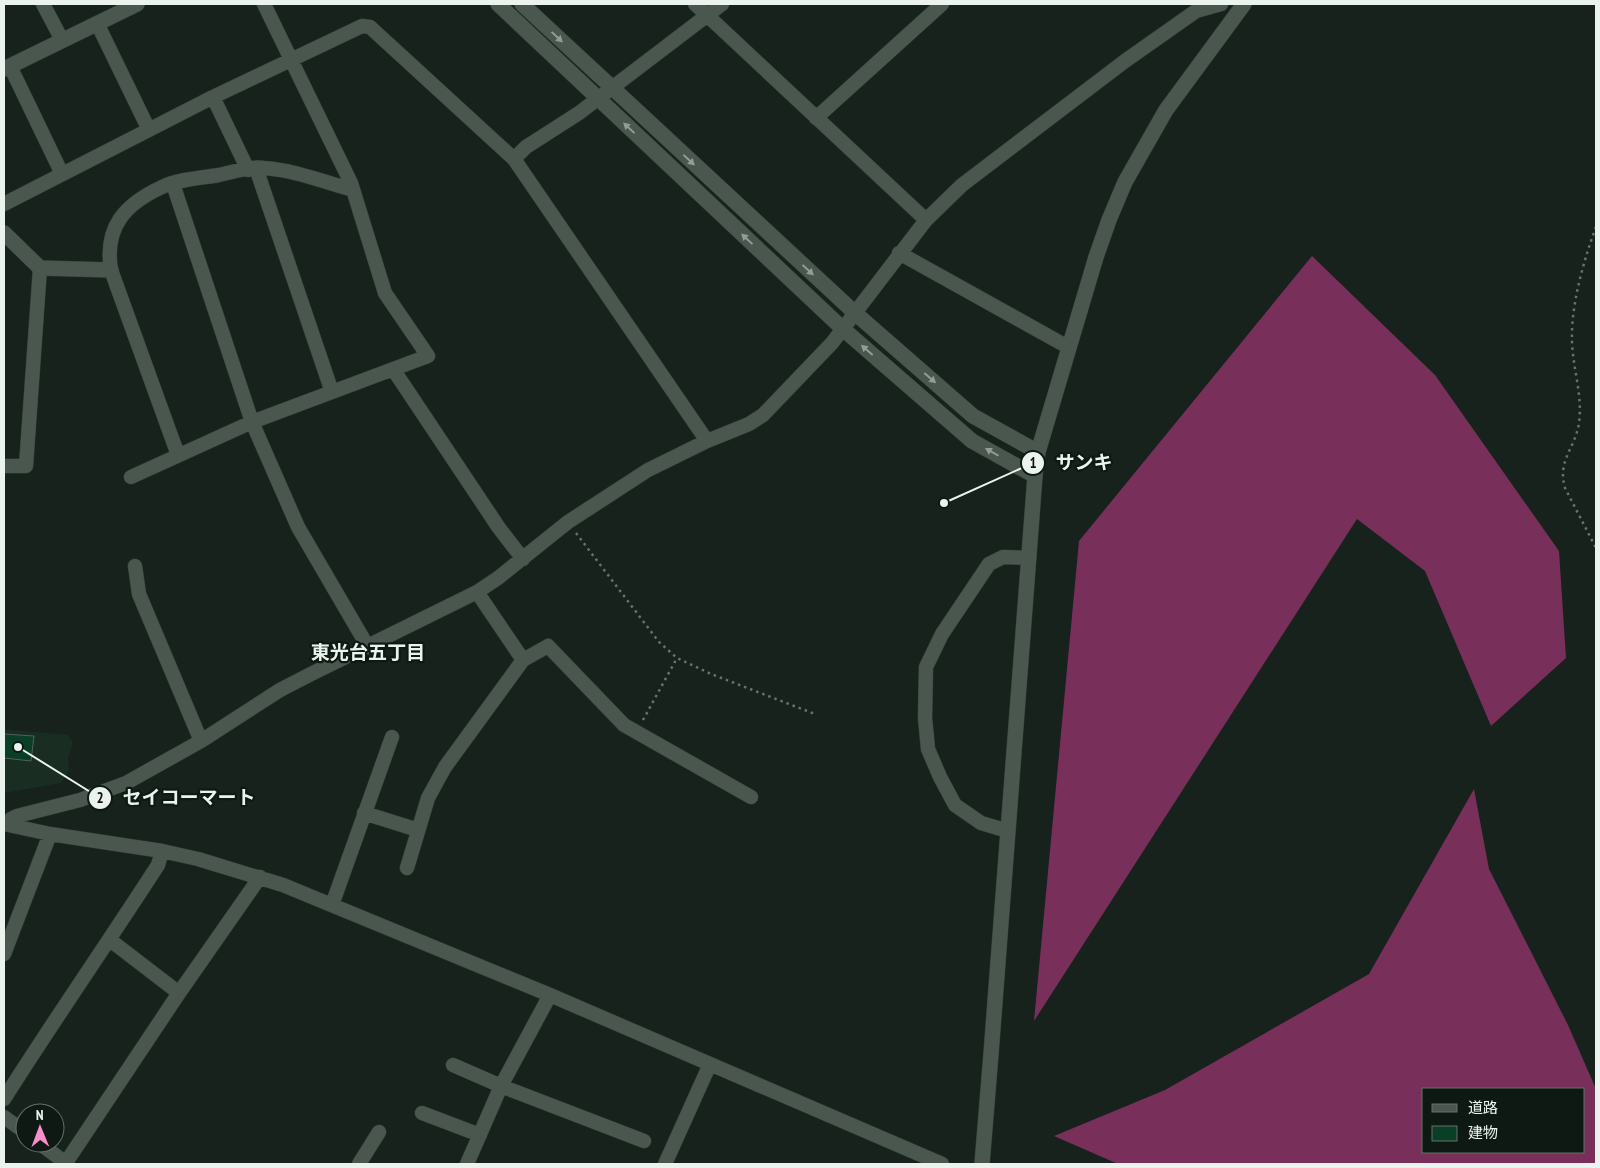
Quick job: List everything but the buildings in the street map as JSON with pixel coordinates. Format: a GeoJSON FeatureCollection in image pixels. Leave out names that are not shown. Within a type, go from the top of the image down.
{"type":"FeatureCollection","features":[{"type":"Feature","properties":{"kind":"street"},"geometry":{"type":"LineString","coordinates":[[43,4],[62,40]]}},
{"type":"Feature","properties":{"kind":"street"},"geometry":{"type":"LineString","coordinates":[[62,174],[7,68],[137,4]]}},
{"type":"Feature","properties":{"kind":"street"},"geometry":{"type":"LineString","coordinates":[[131,476],[252,422],[428,356],[385,293],[353,190],[264,4]]}},
{"type":"Feature","properties":{"kind":"street"},"geometry":{"type":"LineString","coordinates":[[498,4],[843,329],[972,441],[1035,476]]}},
{"type":"Feature","properties":{"kind":"street"},"geometry":{"type":"LineString","coordinates":[[522,4],[855,313],[973,416],[1038,452]]}},
{"type":"Feature","properties":{"kind":"street"},"geometry":{"type":"LineString","coordinates":[[695,4],[926,220]]}},
{"type":"Feature","properties":{"kind":"street"},"geometry":{"type":"LineString","coordinates":[[514,160],[526,147],[579,113],[722,4]]}},
{"type":"Feature","properties":{"kind":"street"},"geometry":{"type":"LineString","coordinates":[[816,118],[942,4]]}},
{"type":"Feature","properties":{"kind":"street"},"geometry":{"type":"LineString","coordinates":[[5,824],[17,816],[80,800],[126,783],[201,741],[280,690],[477,592],[523,559],[568,522],[648,470],[763,416],[832,343],[926,220],[962,185],[1125,61],[1196,11],[1221,4]]}},
{"type":"Feature","properties":{"kind":"street"},"geometry":{"type":"LineString","coordinates":[[982,1164],[1038,452],[1099,248],[1125,182],[1166,110],[1244,4]]}},
{"type":"Feature","properties":{"kind":"street"},"geometry":{"type":"LineString","coordinates":[[97,23],[149,130]]}},
{"type":"Feature","properties":{"kind":"street"},"geometry":{"type":"LineString","coordinates":[[4,204],[291,59],[362,26],[370,26],[514,160],[707,441]]}},
{"type":"Feature","properties":{"kind":"street"},"geometry":{"type":"LineString","coordinates":[[213,97],[252,169],[332,392]]}},
{"type":"Feature","properties":{"kind":"street"},"geometry":{"type":"LineString","coordinates":[[178,455],[111,270],[109,254],[113,229],[129,207],[163,186],[252,169],[281,170],[353,190]]}},
{"type":"Feature","properties":{"kind":"street"},"geometry":{"type":"LineString","coordinates":[[173,184],[252,422],[298,527],[368,646]]}},
{"type":"Feature","properties":{"kind":"street"},"geometry":{"type":"LineString","coordinates":[[4,233],[40,268],[111,270]]}},
{"type":"Feature","properties":{"kind":"street"},"geometry":{"type":"LineString","coordinates":[[900,253],[1068,347]]}},
{"type":"Feature","properties":{"kind":"street"},"geometry":{"type":"LineString","coordinates":[[4,466],[26,466],[40,268]]}},
{"type":"Feature","properties":{"kind":"street"},"geometry":{"type":"LineString","coordinates":[[393,369],[499,528],[523,559]]}},
{"type":"Feature","properties":{"kind":"street"},"geometry":{"type":"LineString","coordinates":[[1008,831],[981,823],[955,805],[940,777],[928,749],[925,718],[926,667],[942,634],[989,564],[1003,557],[1029,558]]}},
{"type":"Feature","properties":{"kind":"street"},"geometry":{"type":"LineString","coordinates":[[135,566],[138,594],[201,741]]}},
{"type":"Feature","properties":{"kind":"street"},"geometry":{"type":"LineString","coordinates":[[477,592],[523,660]]}},
{"type":"Feature","properties":{"kind":"street"},"geometry":{"type":"LineString","coordinates":[[407,868],[428,798],[445,767],[523,660],[548,646],[624,725],[752,797]]}},
{"type":"Feature","properties":{"kind":"street"},"geometry":{"type":"LineString","coordinates":[[332,905],[392,737]]}},
{"type":"Feature","properties":{"kind":"street"},"geometry":{"type":"LineString","coordinates":[[364,813],[418,830]]}},
{"type":"Feature","properties":{"kind":"street"},"geometry":{"type":"LineString","coordinates":[[5,824],[50,834],[162,851],[226,867],[260,878],[332,905],[550,995],[942,1164]]}},
{"type":"Feature","properties":{"kind":"street"},"geometry":{"type":"LineString","coordinates":[[4,954],[50,834]]}},
{"type":"Feature","properties":{"kind":"street"},"geometry":{"type":"LineString","coordinates":[[4,1098],[158,865],[162,851]]}},
{"type":"Feature","properties":{"kind":"street"},"geometry":{"type":"LineString","coordinates":[[52,1153],[65,1163],[179,993],[260,878]]}},
{"type":"Feature","properties":{"kind":"street"},"geometry":{"type":"LineString","coordinates":[[110,940],[179,993]]}},
{"type":"Feature","properties":{"kind":"street"},"geometry":{"type":"LineString","coordinates":[[467,1164],[501,1086],[550,995]]}},
{"type":"Feature","properties":{"kind":"street"},"geometry":{"type":"LineString","coordinates":[[453,1064],[501,1086],[644,1141]]}},
{"type":"Feature","properties":{"kind":"street"},"geometry":{"type":"LineString","coordinates":[[665,1164],[710,1064]]}},
{"type":"Feature","properties":{"kind":"street"},"geometry":{"type":"LineString","coordinates":[[422,1113],[480,1135]]}},
{"type":"Feature","properties":{"kind":"street"},"geometry":{"type":"LineString","coordinates":[[4,1117],[15,1125]]}},
{"type":"Feature","properties":{"kind":"street"},"geometry":{"type":"LineString","coordinates":[[359,1164],[379,1132]]}},
{"type":"Feature","properties":{"kind":"path"},"geometry":{"type":"LineString","coordinates":[[1596,227],[1590,244],[1573,319],[1572,340],[1580,414],[1575,437],[1565,457],[1563,468],[1563,479],[1566,488],[1596,548]]}},
{"type":"Feature","properties":{"kind":"path"},"geometry":{"type":"LineString","coordinates":[[568,522],[660,642],[677,658],[711,674],[815,714]]}},
{"type":"Feature","properties":{"kind":"path"},"geometry":{"type":"LineString","coordinates":[[637,732],[677,658]]}},
{"type":"Feature","properties":{"kind":"shaded area"},"geometry":{"type":"Polygon","coordinates":[[[1312,256],[1435,375],[1559,551],[1566,658],[1491,726],[1425,571],[1357,519],[1034,1021],[1079,541],[1312,256]]]}},
{"type":"Feature","properties":{"kind":"shaded area"},"geometry":{"type":"Polygon","coordinates":[[[4,729],[68,735],[73,743],[68,758],[69,771],[61,783],[4,793],[4,729]]]}},
{"type":"Feature","properties":{"kind":"shaded area"},"geometry":{"type":"Polygon","coordinates":[[[1474,789],[1489,869],[1568,1025],[1596,1089],[1596,1164],[1118,1164],[1054,1136],[1165,1090],[1369,974],[1474,789]]]}},
{"type":"Feature","properties":{"kind":"place","name":"サンキ"},"geometry":{"type":"Point","coordinates":[944,503]}},
{"type":"Feature","properties":{"kind":"place","name":"セイコーマート"},"geometry":{"type":"Point","coordinates":[18,747]}},
{"type":"Feature","properties":{"kind":"district","name":"東光台五丁目"},"geometry":{"type":"Point","coordinates":[368,652]}}]}
